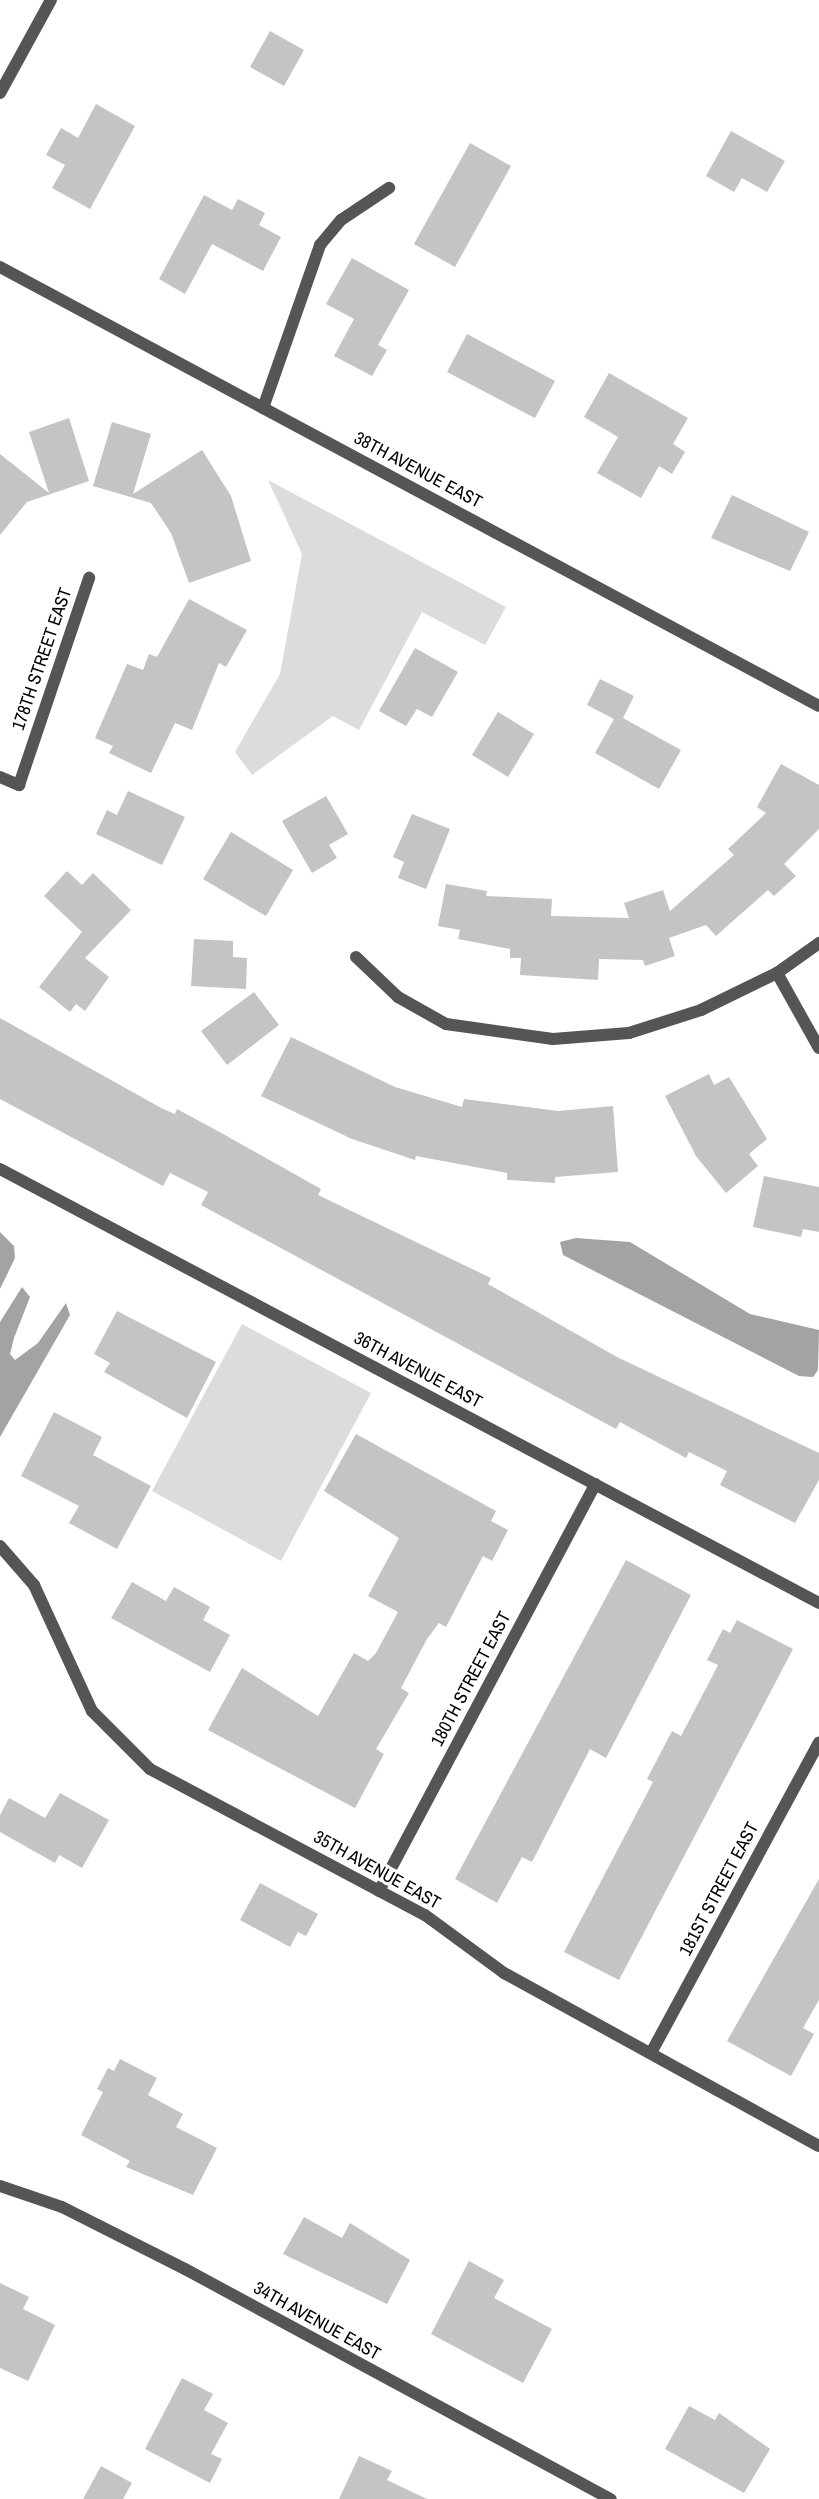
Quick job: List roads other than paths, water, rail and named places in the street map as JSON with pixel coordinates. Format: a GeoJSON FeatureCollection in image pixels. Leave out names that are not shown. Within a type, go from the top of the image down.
{"type":"FeatureCollection","features":[{"type":"Feature","properties":{"kind":"street"},"geometry":{"type":"LineString","coordinates":[[0,93],[51,0]]}},
{"type":"Feature","properties":{"kind":"street"},"geometry":{"type":"LineString","coordinates":[[263,408],[320,245],[341,220],[389,188]]}},
{"type":"Feature","properties":{"kind":"street","name":"38TH AVENUE EAST"},"geometry":{"type":"LineString","coordinates":[[0,267],[819,706]]}},
{"type":"Feature","properties":{"kind":"street","name":"178TH STREET EAST"},"geometry":{"type":"LineString","coordinates":[[0,777],[19,784],[89,578]]}},
{"type":"Feature","properties":{"kind":"street"},"geometry":{"type":"LineString","coordinates":[[356,957],[419,1012],[468,1030],[518,1038],[629,1033],[731,999],[777,973],[819,943]]}},
{"type":"Feature","properties":{"kind":"street"},"geometry":{"type":"LineString","coordinates":[[777,973],[819,1048]]}},
{"type":"Feature","properties":{"kind":"street","name":"36TH AVENUE EAST"},"geometry":{"type":"LineString","coordinates":[[0,1169],[819,1603]]}},
{"type":"Feature","properties":{"kind":"street","name":"180TH STREET EAST"},"geometry":{"type":"LineString","coordinates":[[379,1891],[595,1484]]}},
{"type":"Feature","properties":{"kind":"street","name":"35TH AVENUE EAST"},"geometry":{"type":"LineString","coordinates":[[0,1546],[34,1585],[92,1712],[118,1742],[150,1769],[425,1916],[504,1973],[819,2146]]}},
{"type":"Feature","properties":{"kind":"street","name":"181ST STREET EAST"},"geometry":{"type":"LineString","coordinates":[[651,2054],[819,1742]]}},
{"type":"Feature","properties":{"kind":"street","name":"34TH AVENUE EAST"},"geometry":{"type":"LineString","coordinates":[[0,2186],[62,2207],[185,2269],[611,2499]]}}]}
